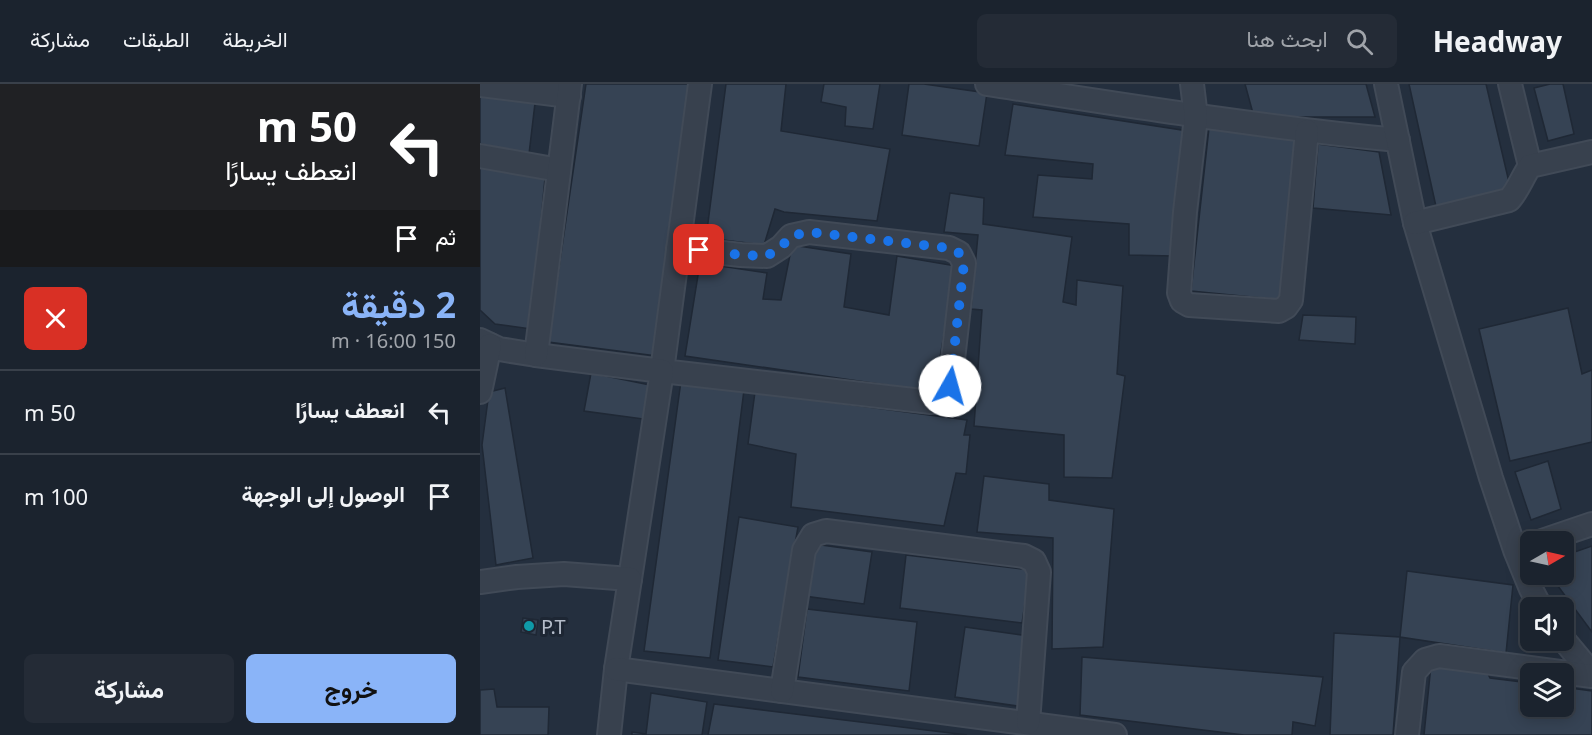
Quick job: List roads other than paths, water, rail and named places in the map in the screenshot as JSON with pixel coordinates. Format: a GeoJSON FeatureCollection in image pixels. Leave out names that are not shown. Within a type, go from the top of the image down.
{"type":"FeatureCollection","features":[{"type":"Feature","properties":{"kind":"street"},"geometry":{"type":"LineString","coordinates":[[609,735],[616,669],[662,371],[700,84]]}},
{"type":"Feature","properties":{"kind":"street"},"geometry":{"type":"LineString","coordinates":[[987,84],[1196,117],[1398,140]]}},
{"type":"Feature","properties":{"kind":"street"},"geometry":{"type":"LineString","coordinates":[[1192,84],[1196,117],[1185,212],[1179,293],[1182,302],[1189,305],[1279,311],[1291,300],[1307,131]]}},
{"type":"Feature","properties":{"kind":"street"},"geometry":{"type":"LineString","coordinates":[[1386,84],[1415,223],[1488,467],[1520,542]]}},
{"type":"Feature","properties":{"kind":"street"},"geometry":{"type":"LineString","coordinates":[[1510,84],[1530,166]]}},
{"type":"Feature","properties":{"kind":"street"},"geometry":{"type":"LineString","coordinates":[[480,85],[569,90],[536,355]]}},
{"type":"Feature","properties":{"kind":"street"},"geometry":{"type":"LineString","coordinates":[[1415,223],[1509,200],[1513,197],[1530,166],[1592,152]]}},
{"type":"Feature","properties":{"kind":"street"},"geometry":{"type":"LineString","coordinates":[[480,156],[559,170]]}},
{"type":"Feature","properties":{"kind":"street"},"geometry":{"type":"LineString","coordinates":[[480,392],[485,342],[499,349],[536,355],[931,402],[942,397],[950,386],[964,263],[959,253],[949,248],[809,232],[791,236],[781,247],[767,256],[678,248]]}},
{"type":"Feature","properties":{"kind":"street"},"geometry":{"type":"LineString","coordinates":[[1571,531],[1592,524]]}},
{"type":"Feature","properties":{"kind":"street"},"geometry":{"type":"LineString","coordinates":[[782,691],[804,550],[813,536],[826,531],[966,548],[1024,556],[1034,561],[1039,572],[1028,723]]}},
{"type":"Feature","properties":{"kind":"street"},"geometry":{"type":"LineString","coordinates":[[480,582],[564,574],[630,579]]}},
{"type":"Feature","properties":{"kind":"street"},"geometry":{"type":"LineString","coordinates":[[1573,651],[1592,675]]}},
{"type":"Feature","properties":{"kind":"street"},"geometry":{"type":"LineString","coordinates":[[1407,735],[1414,672],[1425,660],[1439,656],[1592,675]]}},
{"type":"Feature","properties":{"kind":"street"},"geometry":{"type":"LineString","coordinates":[[616,669],[1115,735]]}},
{"type":"Feature","properties":{"kind":"place","name":"P.T"},"geometry":{"type":"Point","coordinates":[529,626]}}]}
